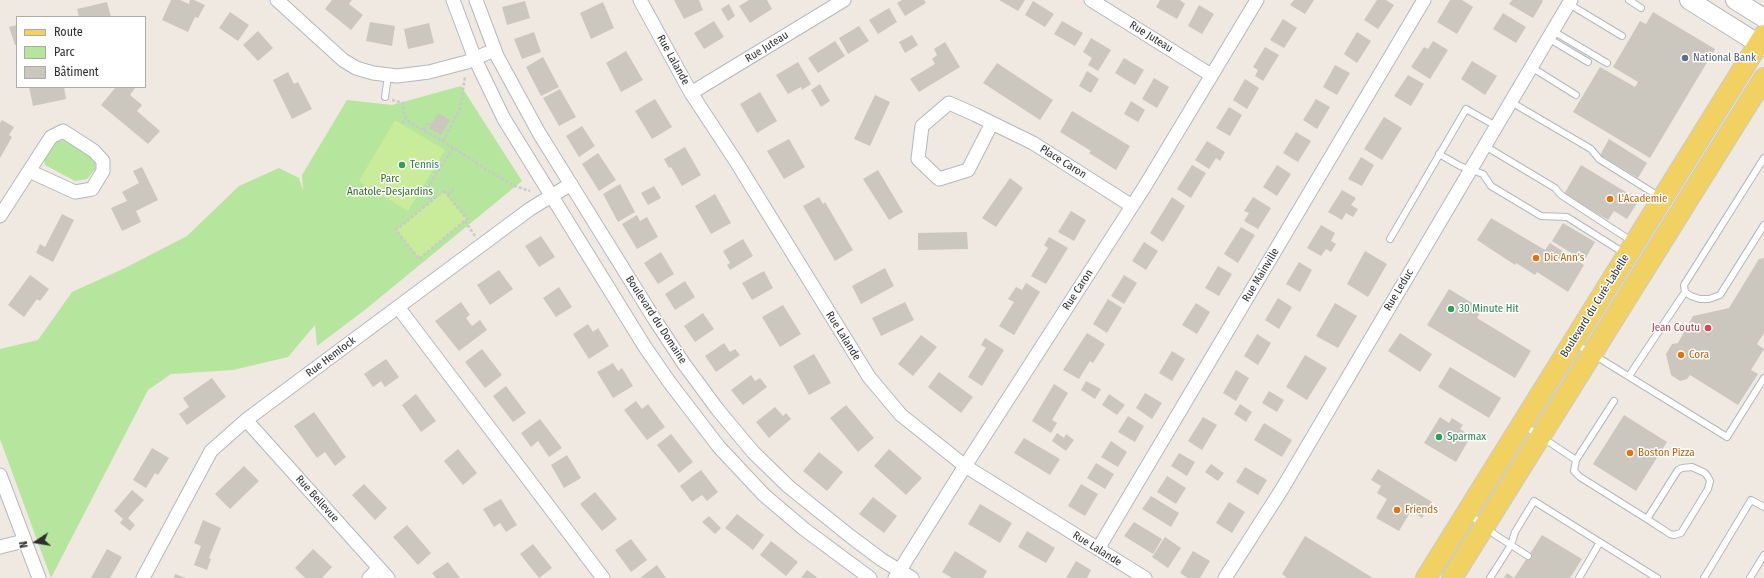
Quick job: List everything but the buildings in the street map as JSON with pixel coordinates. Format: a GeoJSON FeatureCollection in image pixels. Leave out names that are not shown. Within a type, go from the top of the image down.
{"type":"FeatureCollection","features":[{"type":"Feature","properties":{"kind":"main road","name":"Boulevard du Curé-Labelle"},"geometry":{"type":"LineString","coordinates":[[1426,578],[1662,198],[1762,42]]}},
{"type":"Feature","properties":{"kind":"main road","name":"Boulevard du Curé-Labelle"},"geometry":{"type":"LineString","coordinates":[[1452,578],[1764,78]]}},
{"type":"Feature","properties":{"kind":"street"},"geometry":{"type":"LineString","coordinates":[[277,0],[343,60],[364,71],[388,76],[405,76],[455,66],[494,50]]}},
{"type":"Feature","properties":{"kind":"street","name":"Boulevard du Domaine"},"geometry":{"type":"LineString","coordinates":[[453,0],[474,59],[504,119],[656,364],[682,400],[746,477],[773,503],[834,552],[870,578]]}},
{"type":"Feature","properties":{"kind":"street","name":"Boulevard du Domaine"},"geometry":{"type":"LineString","coordinates":[[476,0],[494,50],[522,103],[674,350],[744,442],[764,464],[802,498],[898,574],[912,578]]}},
{"type":"Feature","properties":{"kind":"street","name":"Rue Lalande"},"geometry":{"type":"LineString","coordinates":[[640,0],[691,93],[737,163],[869,377],[900,415],[965,466],[1145,578]]}},
{"type":"Feature","properties":{"kind":"street","name":"Rue Juteau"},"geometry":{"type":"LineString","coordinates":[[691,93],[844,0]]}},
{"type":"Feature","properties":{"kind":"street","name":"Rue Juteau"},"geometry":{"type":"LineString","coordinates":[[1091,0],[1211,75]]}},
{"type":"Feature","properties":{"kind":"street","name":"Rue Caron"},"geometry":{"type":"LineString","coordinates":[[898,574],[965,466],[1132,206],[1257,0]]}},
{"type":"Feature","properties":{"kind":"street","name":"Rue Mainville"},"geometry":{"type":"LineString","coordinates":[[1098,550],[1424,0]]}},
{"type":"Feature","properties":{"kind":"street"},"geometry":{"type":"LineString","coordinates":[[1689,0],[1762,42]]}},
{"type":"Feature","properties":{"kind":"street"},"geometry":{"type":"LineString","coordinates":[[1736,0],[1764,18]]}},
{"type":"Feature","properties":{"kind":"street","name":"Rue Leduc"},"geometry":{"type":"LineString","coordinates":[[1225,578],[1286,482],[1570,2]]}},
{"type":"Feature","properties":{"kind":"street","name":"Place Caron"},"geometry":{"type":"LineString","coordinates":[[992,123],[968,170],[939,179],[918,159],[922,126],[949,103],[992,123],[1033,143],[1132,206]]}},
{"type":"Feature","properties":{"kind":"street"},"geometry":{"type":"LineString","coordinates":[[0,216],[29,171],[51,137],[63,131],[94,150],[103,161],[103,170],[92,189],[75,192],[29,171]]}},
{"type":"Feature","properties":{"kind":"street","name":"Rue Hemlock"},"geometry":{"type":"LineString","coordinates":[[143,578],[211,451],[246,420],[530,209],[571,184]]}},
{"type":"Feature","properties":{"kind":"street"},"geometry":{"type":"LineString","coordinates":[[398,307],[603,578]]}},
{"type":"Feature","properties":{"kind":"street","name":"Rue Bellevue"},"geometry":{"type":"LineString","coordinates":[[246,420],[388,578]]}},
{"type":"Feature","properties":{"kind":"street"},"geometry":{"type":"LineString","coordinates":[[0,475],[39,578]]}},
{"type":"Feature","properties":{"kind":"street"},"geometry":{"type":"LineString","coordinates":[[0,547],[24,541]]}},
{"type":"Feature","properties":{"kind":"street"},"geometry":{"type":"LineString","coordinates":[[369,578],[379,568]]}},
{"type":"Feature","properties":{"kind":"lane"},"geometry":{"type":"LineString","coordinates":[[1629,0],[1641,8]]}},
{"type":"Feature","properties":{"kind":"lane"},"geometry":{"type":"LineString","coordinates":[[1570,2],[1622,36]]}},
{"type":"Feature","properties":{"kind":"lane"},"geometry":{"type":"LineString","coordinates":[[1550,34],[1588,62]]}},
{"type":"Feature","properties":{"kind":"lane"},"geometry":{"type":"LineString","coordinates":[[1550,34],[1607,63]]}},
{"type":"Feature","properties":{"kind":"lane"},"geometry":{"type":"LineString","coordinates":[[1531,67],[1576,95]]}},
{"type":"Feature","properties":{"kind":"lane"},"geometry":{"type":"LineString","coordinates":[[385,98],[388,76]]}},
{"type":"Feature","properties":{"kind":"lane"},"geometry":{"type":"LineString","coordinates":[[1511,102],[1591,149],[1599,159],[1662,198]]}},
{"type":"Feature","properties":{"kind":"lane"},"geometry":{"type":"LineString","coordinates":[[1390,239],[1466,109],[1496,126]]}},
{"type":"Feature","properties":{"kind":"lane"},"geometry":{"type":"LineString","coordinates":[[1485,146],[1554,188],[1631,249]]}},
{"type":"Feature","properties":{"kind":"lane"},"geometry":{"type":"LineString","coordinates":[[1440,154],[1460,166],[1484,174],[1491,186],[1541,216],[1567,217],[1631,249]]}},
{"type":"Feature","properties":{"kind":"lane"},"geometry":{"type":"LineString","coordinates":[[1629,376],[1685,292],[1684,285],[1764,158]]}},
{"type":"Feature","properties":{"kind":"lane"},"geometry":{"type":"LineString","coordinates":[[1685,292],[1690,296],[1700,299],[1720,295],[1764,225]]}},
{"type":"Feature","properties":{"kind":"lane"},"geometry":{"type":"LineString","coordinates":[[1572,342],[1727,437],[1764,378]]}},
{"type":"Feature","properties":{"kind":"lane"},"geometry":{"type":"LineString","coordinates":[[1614,401],[1576,460],[1574,471],[1580,477],[1646,520],[1670,534],[1678,535],[1681,533],[1708,489],[1710,482],[1708,477],[1692,467],[1678,470],[1646,520]]}},
{"type":"Feature","properties":{"kind":"lane"},"geometry":{"type":"LineString","coordinates":[[1522,424],[1576,460]]}},
{"type":"Feature","properties":{"kind":"lane"},"geometry":{"type":"LineString","coordinates":[[1704,578],[1751,500],[1764,507]]}},
{"type":"Feature","properties":{"kind":"lane"},"geometry":{"type":"LineString","coordinates":[[1490,578],[1511,545],[1515,532],[1534,501],[1657,578]]}},
{"type":"Feature","properties":{"kind":"lane"},"geometry":{"type":"LineString","coordinates":[[1466,514],[1485,525],[1494,534],[1528,556]]}},
{"type":"Feature","properties":{"kind":"lane"},"geometry":{"type":"LineString","coordinates":[[1579,578],[1600,542]]}},
{"type":"Feature","properties":{"kind":"lane"},"geometry":{"type":"LineString","coordinates":[[1750,578],[1764,554]]}},
{"type":"Feature","properties":{"kind":"path"},"geometry":{"type":"LineString","coordinates":[[443,141],[460,109],[465,77]]}},
{"type":"Feature","properties":{"kind":"path"},"geometry":{"type":"LineString","coordinates":[[403,103],[406,117],[410,123],[443,141],[515,186],[530,191]]}},
{"type":"Feature","properties":{"kind":"path"},"geometry":{"type":"LineString","coordinates":[[402,124],[406,117]]}},
{"type":"Feature","properties":{"kind":"path"},"geometry":{"type":"LineString","coordinates":[[424,130],[428,123],[431,125]]}},
{"type":"Feature","properties":{"kind":"path"},"geometry":{"type":"LineString","coordinates":[[446,126],[450,128]]}},
{"type":"Feature","properties":{"kind":"path"},"geometry":{"type":"LineString","coordinates":[[432,201],[427,195],[427,189],[453,148]]}},
{"type":"Feature","properties":{"kind":"path"},"geometry":{"type":"LineString","coordinates":[[448,196],[455,188]]}},
{"type":"Feature","properties":{"kind":"path"},"geometry":{"type":"LineString","coordinates":[[465,221],[419,259],[396,230],[444,191],[467,219],[465,221],[476,238]]}},
{"type":"Feature","properties":{"kind":"green space","name":"Parc Anatole-Desjardins"},"geometry":{"type":"Polygon","coordinates":[[[461,86],[522,181],[366,309],[317,346],[315,325],[288,357],[233,370],[171,374],[148,390],[51,578],[0,439],[0,349],[38,340],[72,292],[125,268],[187,236],[239,186],[279,168],[299,178],[303,191],[302,175],[347,100],[392,105],[461,86]]]}},
{"type":"Feature","properties":{"kind":"green space","name":"Tennis"},"geometry":{"type":"Polygon","coordinates":[[[395,120],[445,150],[408,211],[359,181],[395,120]]]}},
{"type":"Feature","properties":{"kind":"green space"},"geometry":{"type":"Polygon","coordinates":[[[65,140],[94,158],[96,168],[87,179],[75,181],[45,165],[44,158],[56,141],[65,140]]]}},
{"type":"Feature","properties":{"kind":"green space"},"geometry":{"type":"Polygon","coordinates":[[[444,191],[467,219],[419,259],[396,230],[444,191]]]}},
{"type":"Feature","properties":{"kind":"place","name":"National Bank"},"geometry":{"type":"Point","coordinates":[1685,58]}},
{"type":"Feature","properties":{"kind":"place","name":"Tennis"},"geometry":{"type":"Point","coordinates":[402,165]}},
{"type":"Feature","properties":{"kind":"place","name":"L'Academie"},"geometry":{"type":"Point","coordinates":[1610,199]}},
{"type":"Feature","properties":{"kind":"place","name":"Dic Ann's"},"geometry":{"type":"Point","coordinates":[1536,258]}},
{"type":"Feature","properties":{"kind":"place","name":"30 Minute Hit"},"geometry":{"type":"Point","coordinates":[1451,309]}},
{"type":"Feature","properties":{"kind":"place","name":"Jean Coutu"},"geometry":{"type":"Point","coordinates":[1708,328]}},
{"type":"Feature","properties":{"kind":"place","name":"Cora"},"geometry":{"type":"Point","coordinates":[1681,355]}},
{"type":"Feature","properties":{"kind":"place","name":"Sparmax"},"geometry":{"type":"Point","coordinates":[1439,437]}},
{"type":"Feature","properties":{"kind":"place","name":"Boston Pizza"},"geometry":{"type":"Point","coordinates":[1630,453]}},
{"type":"Feature","properties":{"kind":"place","name":"Friends"},"geometry":{"type":"Point","coordinates":[1397,510]}}]}
